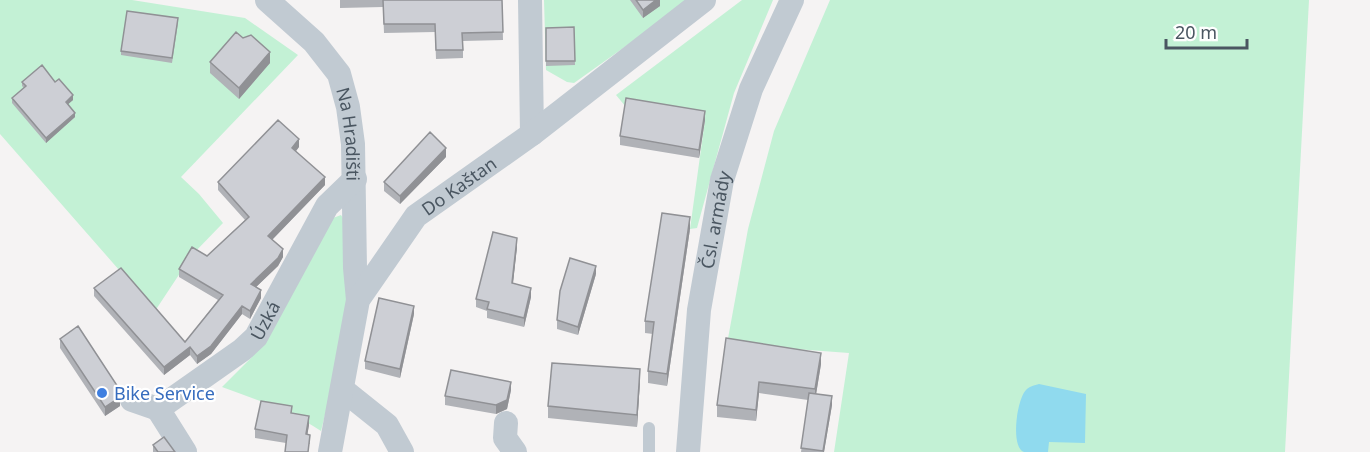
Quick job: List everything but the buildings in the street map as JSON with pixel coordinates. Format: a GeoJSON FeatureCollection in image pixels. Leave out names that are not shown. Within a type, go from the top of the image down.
{"type":"FeatureCollection","features":[{"type":"Feature","properties":{"kind":"street","name":"Na Hradišti"},"geometry":{"type":"LineString","coordinates":[[267,0],[314,42],[339,75],[348,107],[353,144],[355,268],[358,300]]}},
{"type":"Feature","properties":{"kind":"street"},"geometry":{"type":"LineString","coordinates":[[530,0],[532,134]]}},
{"type":"Feature","properties":{"kind":"street","name":"Do Kaštan"},"geometry":{"type":"LineString","coordinates":[[330,452],[358,300],[416,216],[532,134],[704,0]]}},
{"type":"Feature","properties":{"kind":"street","name":"Čsl. armády"},"geometry":{"type":"LineString","coordinates":[[688,452],[699,310],[722,180],[751,89],[792,0]]}},
{"type":"Feature","properties":{"kind":"street","name":"Úzká"},"geometry":{"type":"LineString","coordinates":[[158,409],[242,350],[256,337],[327,206],[355,179]]}},
{"type":"Feature","properties":{"kind":"street"},"geometry":{"type":"LineString","coordinates":[[342,389],[387,425],[402,452]]}},
{"type":"Feature","properties":{"kind":"street"},"geometry":{"type":"LineString","coordinates":[[132,400],[158,409],[185,452]]}},
{"type":"Feature","properties":{"kind":"street"},"geometry":{"type":"LineString","coordinates":[[506,423],[505,438],[515,452]]}},
{"type":"Feature","properties":{"kind":"lane"},"geometry":{"type":"LineString","coordinates":[[649,428],[649,452]]}},
{"type":"Feature","properties":{"kind":"green space"},"geometry":{"type":"Polygon","coordinates":[[[0,0],[132,0],[245,18],[298,55],[181,177],[199,194],[223,223],[192,255],[155,311],[0,134],[0,0]]]}},
{"type":"Feature","properties":{"kind":"green space"},"geometry":{"type":"Polygon","coordinates":[[[544,0],[687,0],[574,83],[567,82],[546,70],[544,0]]]}},
{"type":"Feature","properties":{"kind":"green space"},"geometry":{"type":"Polygon","coordinates":[[[742,0],[773,0],[734,93],[697,228],[690,229],[705,120],[626,107],[616,95],[742,0]]]}},
{"type":"Feature","properties":{"kind":"green space"},"geometry":{"type":"Polygon","coordinates":[[[830,0],[1309,0],[1285,452],[834,452],[849,353],[727,344],[748,229],[774,131],[830,0]]]}},
{"type":"Feature","properties":{"kind":"green space"},"geometry":{"type":"Polygon","coordinates":[[[341,215],[346,223],[347,298],[334,379],[321,431],[286,412],[222,387],[251,358],[333,218],[341,215]]]}},
{"type":"Feature","properties":{"kind":"water"},"geometry":{"type":"Polygon","coordinates":[[[1039,384],[1086,394],[1085,443],[1049,442],[1048,452],[1024,452],[1020,448],[1017,441],[1016,422],[1020,403],[1027,389],[1039,384]]]}},
{"type":"Feature","properties":{"kind":"place","name":"Bike Service"},"geometry":{"type":"Point","coordinates":[102,393]}}]}
